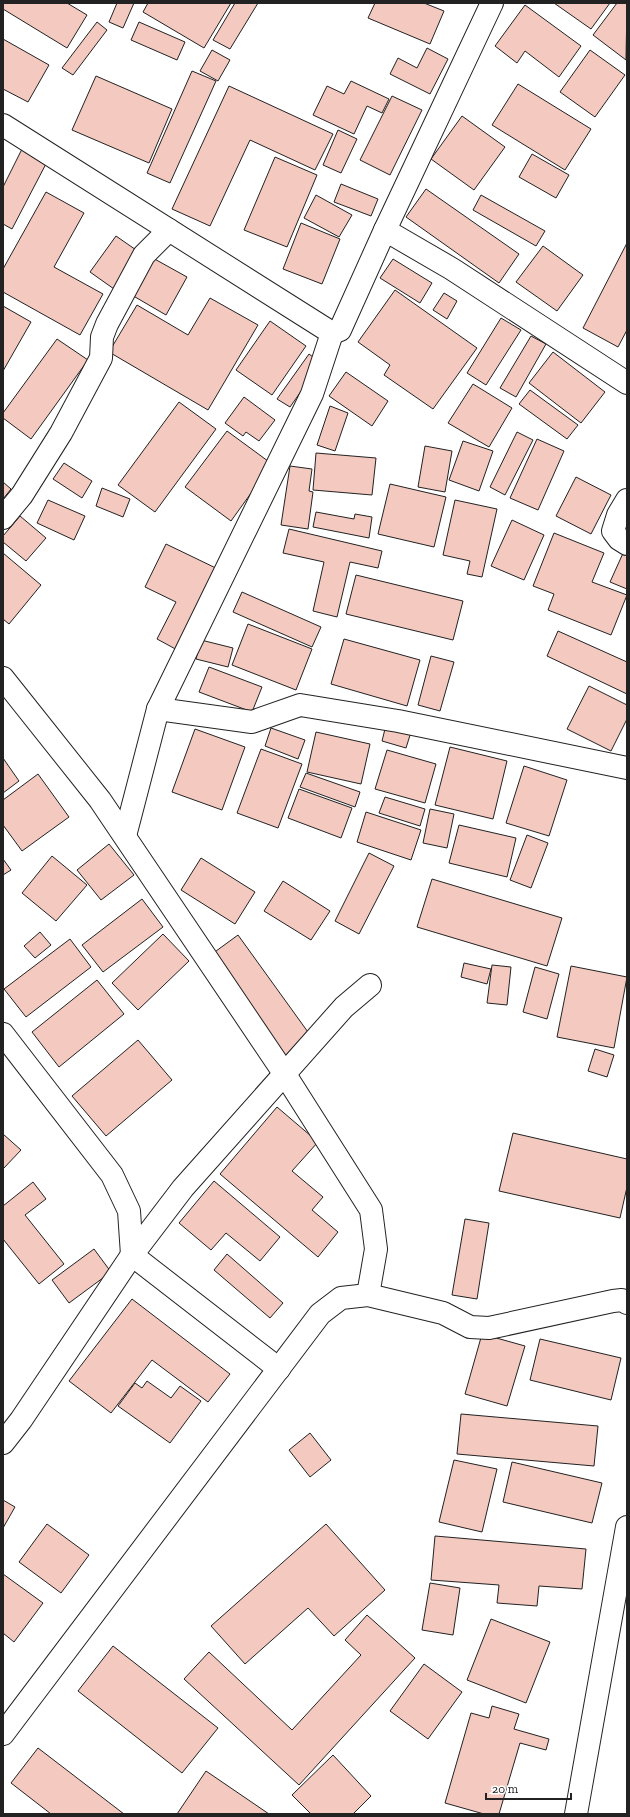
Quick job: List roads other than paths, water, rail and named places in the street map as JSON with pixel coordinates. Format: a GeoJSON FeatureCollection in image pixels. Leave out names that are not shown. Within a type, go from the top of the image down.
{"type":"FeatureCollection","features":[{"type":"Feature","properties":{"kind":"street"},"geometry":{"type":"LineString","coordinates":[[332,333],[340,330],[385,230],[492,3]]}},
{"type":"Feature","properties":{"kind":"street"},"geometry":{"type":"LineString","coordinates":[[3,125],[332,333]]}},
{"type":"Feature","properties":{"kind":"street"},"geometry":{"type":"LineString","coordinates":[[3,518],[22,495],[68,419],[101,358],[102,338],[107,324],[144,255],[169,230]]}},
{"type":"Feature","properties":{"kind":"street"},"geometry":{"type":"LineString","coordinates":[[385,230],[452,269],[627,383]]}},
{"type":"Feature","properties":{"kind":"street"},"geometry":{"type":"LineString","coordinates":[[125,836],[158,708],[312,394],[332,333]]}},
{"type":"Feature","properties":{"kind":"street"},"geometry":{"type":"LineString","coordinates":[[627,500],[618,515],[613,532],[619,540],[627,544]]}},
{"type":"Feature","properties":{"kind":"street"},"geometry":{"type":"LineString","coordinates":[[3,678],[100,800],[125,836],[284,1073],[372,1210],[376,1249],[368,1295]]}},
{"type":"Feature","properties":{"kind":"street"},"geometry":{"type":"LineString","coordinates":[[158,708],[252,722],[300,705],[398,721],[627,768]]}},
{"type":"Feature","properties":{"kind":"street"},"geometry":{"type":"LineString","coordinates":[[3,1444],[21,1420],[132,1255],[183,1188],[344,1007],[370,985]]}},
{"type":"Feature","properties":{"kind":"street"},"geometry":{"type":"LineString","coordinates":[[3,1034],[112,1175],[128,1211],[132,1255],[279,1369]]}},
{"type":"Feature","properties":{"kind":"street"},"geometry":{"type":"LineString","coordinates":[[3,1734],[320,1314],[341,1298],[368,1295],[443,1313],[470,1327],[489,1328],[613,1301],[622,1300],[627,1303]]}},
{"type":"Feature","properties":{"kind":"street"},"geometry":{"type":"LineString","coordinates":[[576,1814],[627,1527]]}}]}
